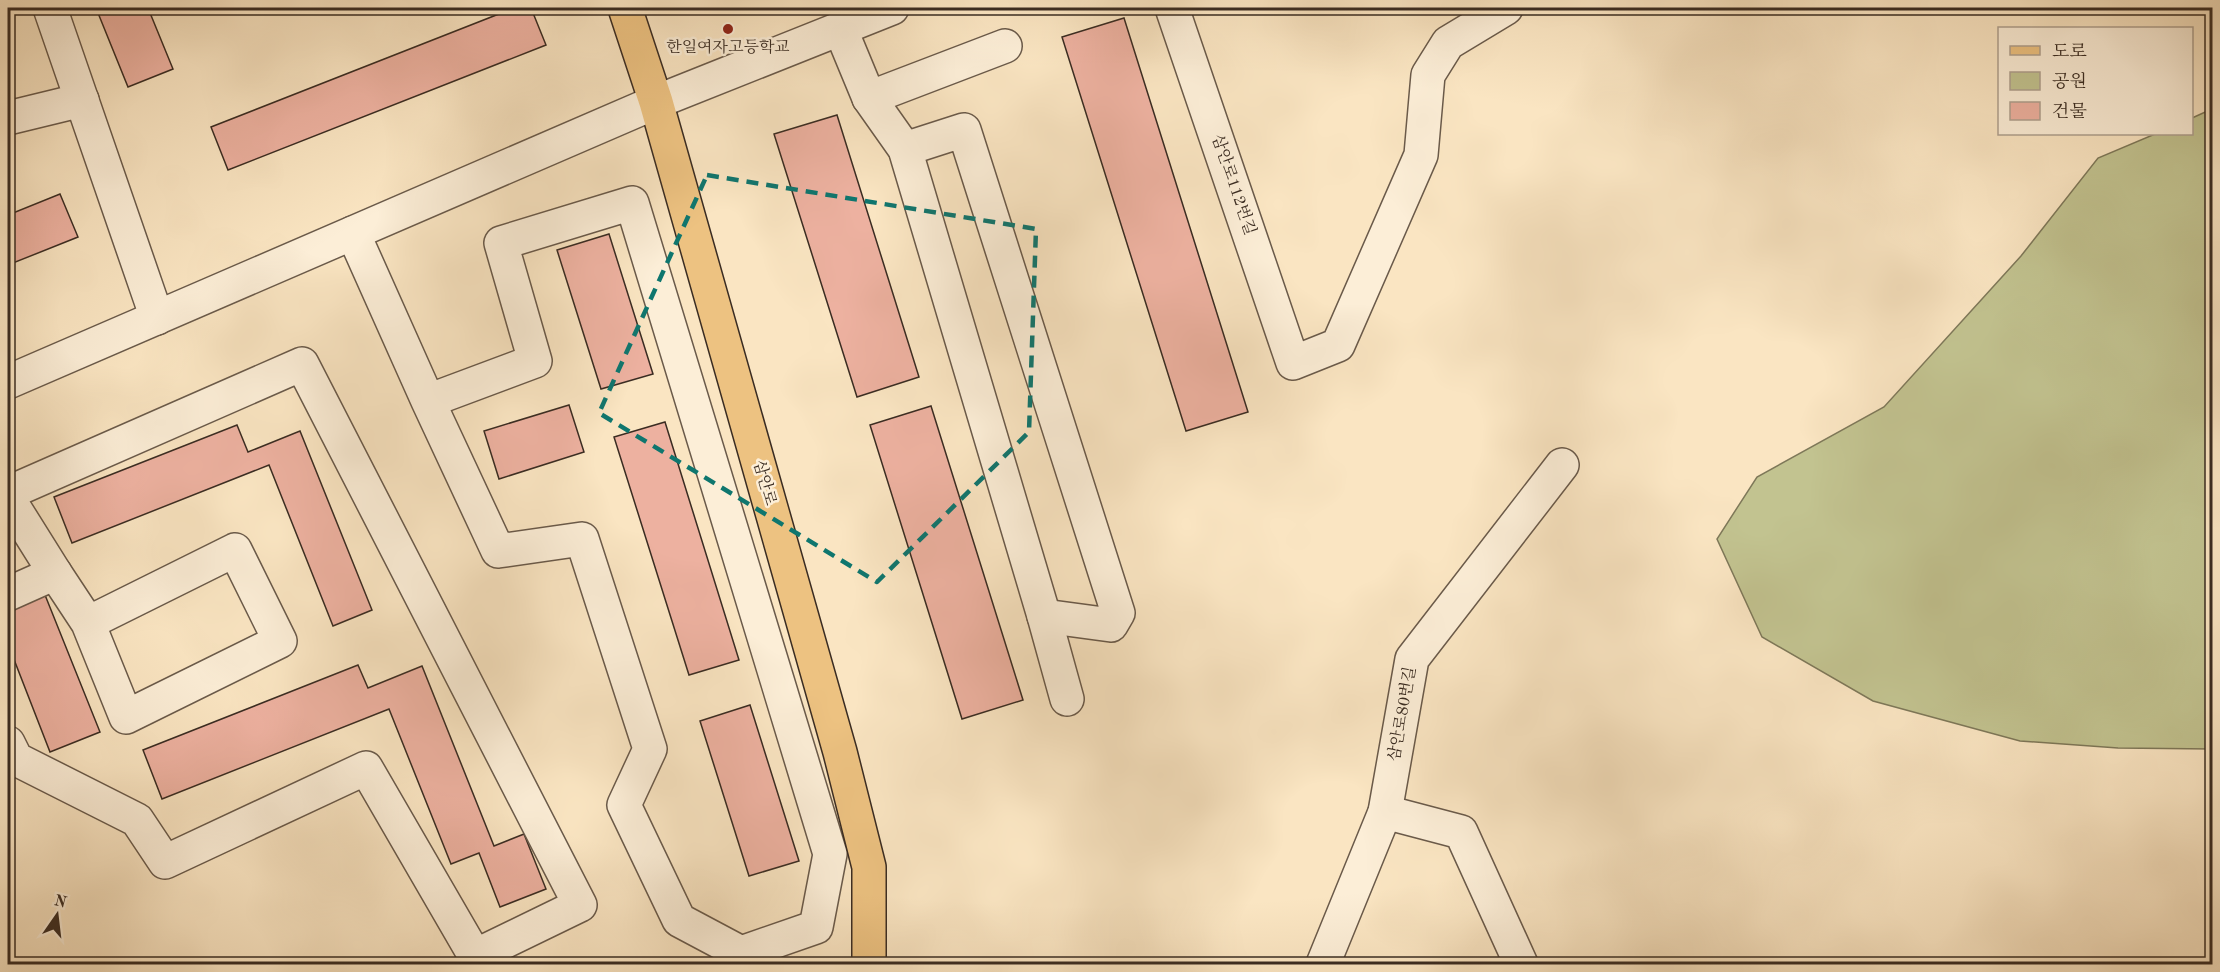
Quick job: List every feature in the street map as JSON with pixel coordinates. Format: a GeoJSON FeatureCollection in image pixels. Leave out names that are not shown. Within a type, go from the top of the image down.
{"type":"FeatureCollection","features":[{"type":"Feature","properties":{"kind":"main road","name":"삼안로"},"geometry":{"type":"LineString","coordinates":[[625,8],[656,102],[840,752],[869,867],[869,964]]}},
{"type":"Feature","properties":{"kind":"street"},"geometry":{"type":"LineString","coordinates":[[50,8],[157,318]]}},
{"type":"Feature","properties":{"kind":"street"},"geometry":{"type":"LineString","coordinates":[[8,382],[656,102],[892,8]]}},
{"type":"Feature","properties":{"kind":"street","name":"삼안로112번길"},"geometry":{"type":"LineString","coordinates":[[1172,8],[1293,363],[1338,345],[1421,155],[1428,75],[1448,43],[1506,8]]}},
{"type":"Feature","properties":{"kind":"street"},"geometry":{"type":"LineString","coordinates":[[840,28],[869,98],[905,149],[1067,699]]}},
{"type":"Feature","properties":{"kind":"street"},"geometry":{"type":"LineString","coordinates":[[869,98],[1005,46]]}},
{"type":"Feature","properties":{"kind":"street"},"geometry":{"type":"LineString","coordinates":[[8,118],[82,100]]}},
{"type":"Feature","properties":{"kind":"street"},"geometry":{"type":"LineString","coordinates":[[905,149],[964,130],[1118,613],[1111,625],[1044,616]]}},
{"type":"Feature","properties":{"kind":"street"},"geometry":{"type":"LineString","coordinates":[[354,233],[428,401],[498,551],[582,539],[650,749],[624,805],[679,920],[741,953],[816,927],[830,854],[632,203],[501,243],[535,361],[428,401]]}},
{"type":"Feature","properties":{"kind":"street"},"geometry":{"type":"LineString","coordinates":[[8,493],[302,364],[580,906],[475,956],[366,768],[165,862],[137,820],[16,759],[8,744]]}},
{"type":"Feature","properties":{"kind":"street","name":"삼안로80번길"},"geometry":{"type":"LineString","coordinates":[[1323,964],[1385,812],[1412,659],[1562,465]]}},
{"type":"Feature","properties":{"kind":"street"},"geometry":{"type":"LineString","coordinates":[[8,498],[88,623],[126,717],[280,641],[235,550],[88,623]]}},
{"type":"Feature","properties":{"kind":"street"},"geometry":{"type":"LineString","coordinates":[[8,594],[55,573]]}},
{"type":"Feature","properties":{"kind":"street"},"geometry":{"type":"LineString","coordinates":[[1385,812],[1461,832],[1521,964]]}},
{"type":"Feature","properties":{"kind":"highlighted area"},"geometry":{"type":"Polygon","coordinates":[[[707,175],[1036,229],[1029,432],[877,582],[599,413],[707,175]]]}},
{"type":"Feature","properties":{"kind":"green space"},"geometry":{"type":"Polygon","coordinates":[[[2212,109],[2212,749],[2118,748],[2020,741],[1873,701],[1762,637],[1717,539],[1757,477],[1884,407],[2021,256],[2098,158],[2153,135],[2193,135],[2193,118],[2212,109]]]}},
{"type":"Feature","properties":{"kind":"building"},"geometry":{"type":"Polygon","coordinates":[[[96,8],[148,8],[173,69],[128,87],[96,8]]]}},
{"type":"Feature","properties":{"kind":"building"},"geometry":{"type":"Polygon","coordinates":[[[514,8],[531,8],[546,45],[228,170],[211,127],[514,8]]]}},
{"type":"Feature","properties":{"kind":"building"},"geometry":{"type":"Polygon","coordinates":[[[1124,18],[1248,412],[1186,431],[1062,37],[1124,18]]]}},
{"type":"Feature","properties":{"kind":"building"},"geometry":{"type":"Polygon","coordinates":[[[837,115],[919,377],[857,397],[774,134],[837,115]]]}},
{"type":"Feature","properties":{"kind":"building"},"geometry":{"type":"Polygon","coordinates":[[[60,194],[78,237],[8,265],[8,215],[60,194]]]}},
{"type":"Feature","properties":{"kind":"building"},"geometry":{"type":"Polygon","coordinates":[[[609,234],[653,374],[601,389],[557,250],[609,234]]]}},
{"type":"Feature","properties":{"kind":"building"},"geometry":{"type":"Polygon","coordinates":[[[569,405],[584,452],[499,479],[484,431],[569,405]]]}},
{"type":"Feature","properties":{"kind":"building"},"geometry":{"type":"Polygon","coordinates":[[[931,406],[1023,700],[962,719],[870,425],[931,406]]]}},
{"type":"Feature","properties":{"kind":"building"},"geometry":{"type":"Polygon","coordinates":[[[665,422],[739,660],[689,675],[614,437],[665,422]]]}},
{"type":"Feature","properties":{"kind":"building"},"geometry":{"type":"Polygon","coordinates":[[[237,425],[248,452],[300,431],[372,610],[333,626],[269,465],[72,543],[54,497],[237,425]]]}},
{"type":"Feature","properties":{"kind":"building"},"geometry":{"type":"Polygon","coordinates":[[[43,590],[100,732],[50,752],[8,644],[8,604],[43,590]]]}},
{"type":"Feature","properties":{"kind":"building"},"geometry":{"type":"Polygon","coordinates":[[[358,665],[368,688],[422,666],[494,846],[524,834],[546,889],[500,907],[479,853],[451,864],[389,709],[162,799],[143,750],[358,665]]]}},
{"type":"Feature","properties":{"kind":"building"},"geometry":{"type":"Polygon","coordinates":[[[750,705],[799,861],[749,876],[700,721],[750,705]]]}},
{"type":"Feature","properties":{"kind":"place","name":"한일여자고등학교"},"geometry":{"type":"Point","coordinates":[728,29]}}]}
